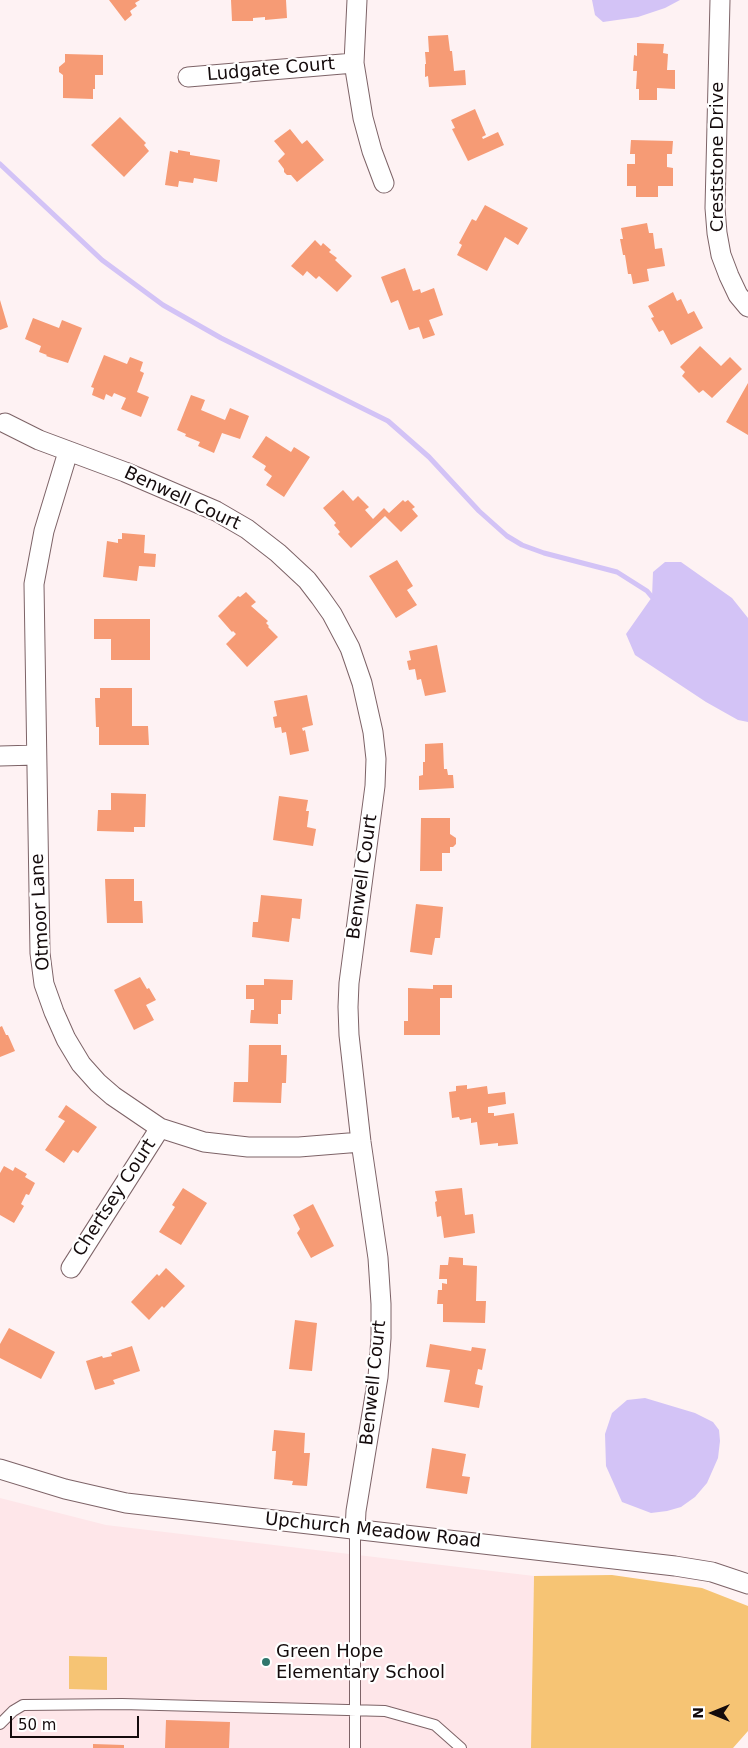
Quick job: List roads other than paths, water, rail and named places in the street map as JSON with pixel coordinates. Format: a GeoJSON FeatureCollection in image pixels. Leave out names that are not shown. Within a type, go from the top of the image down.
{"type":"FeatureCollection","features":[{"type":"Feature","properties":{"kind":"street"},"geometry":{"type":"LineString","coordinates":[[357,0],[354,63],[363,118],[384,183]]}},
{"type":"Feature","properties":{"kind":"street","name":"Creststone Drive"},"geometry":{"type":"LineString","coordinates":[[720,0],[715,208],[717,232],[721,255],[729,276],[738,295],[748,307]]}},
{"type":"Feature","properties":{"kind":"street","name":"Ludgate Court"},"geometry":{"type":"LineString","coordinates":[[188,77],[354,63]]}},
{"type":"Feature","properties":{"kind":"street","name":"Benwell Court"},"geometry":{"type":"LineString","coordinates":[[5,423],[39,440],[125,472],[216,511],[247,529],[278,553],[307,580],[332,614],[350,648],[369,707],[376,759],[372,816],[349,983],[349,1035],[361,1142],[378,1258],[382,1304],[382,1338],[378,1377],[356,1511],[355,1530]]}},
{"type":"Feature","properties":{"kind":"street","name":"Otmoor Lane"},"geometry":{"type":"LineString","coordinates":[[68,452],[44,531],[34,584],[40,953],[44,984],[66,1038],[82,1064],[98,1083],[113,1096],[160,1128],[204,1142],[248,1147],[298,1147],[361,1142]]}},
{"type":"Feature","properties":{"kind":"street"},"geometry":{"type":"LineString","coordinates":[[0,756],[36,755]]}},
{"type":"Feature","properties":{"kind":"street","name":"Chertsey Court"},"geometry":{"type":"LineString","coordinates":[[71,1268],[160,1128]]}},
{"type":"Feature","properties":{"kind":"street","name":"Upchurch Meadow Road"},"geometry":{"type":"LineString","coordinates":[[0,1469],[65,1489],[126,1503],[675,1566],[712,1572],[748,1584]]}},
{"type":"Feature","properties":{"kind":"lane"},"geometry":{"type":"LineString","coordinates":[[355,1530],[355,1748]]}},
{"type":"Feature","properties":{"kind":"lane"},"geometry":{"type":"LineString","coordinates":[[0,1724],[13,1711],[23,1705],[122,1704],[386,1711],[436,1725],[461,1748]]}},
{"type":"Feature","properties":{"kind":"waterway"},"geometry":{"type":"LineString","coordinates":[[0,164],[102,260],[163,305],[221,338],[388,421],[429,457],[479,511],[507,536],[522,545],[544,553],[617,572],[647,591],[652,597]]}},
{"type":"Feature","properties":{"kind":"place","name":"Green Hope Elementary School"},"geometry":{"type":"Point","coordinates":[266,1662]}}]}
